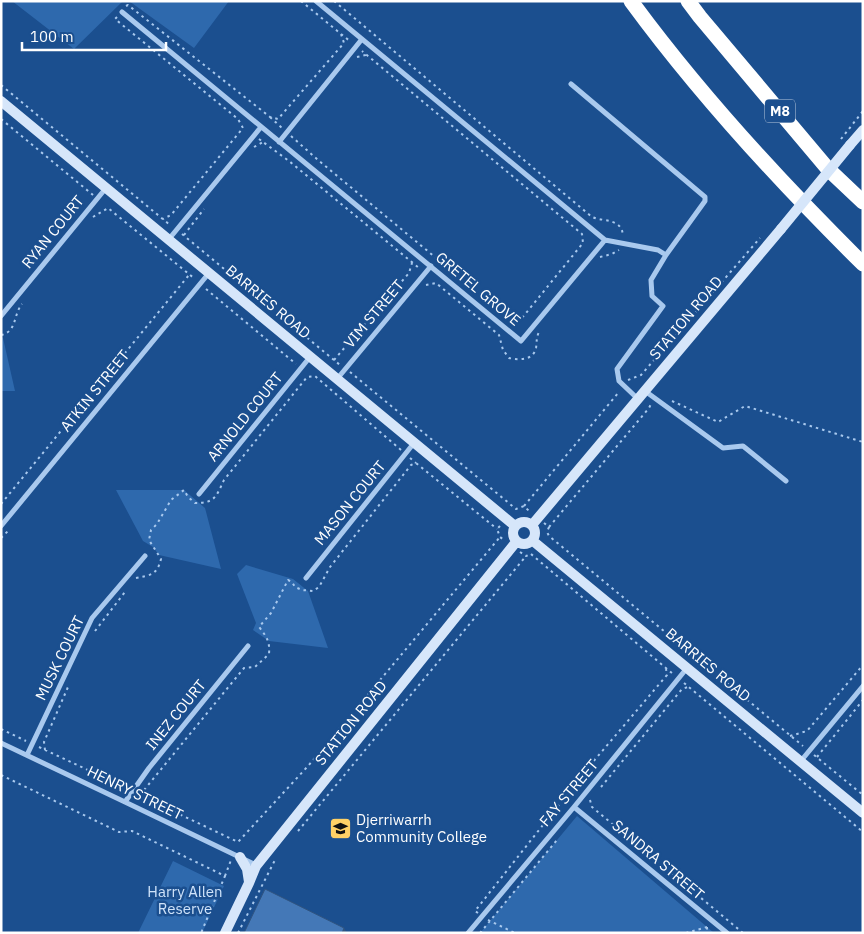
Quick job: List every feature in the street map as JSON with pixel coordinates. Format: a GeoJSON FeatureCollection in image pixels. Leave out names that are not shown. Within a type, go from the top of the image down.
{"type":"FeatureCollection","features":[{"type":"Feature","properties":{"kind":"highway"},"geometry":{"type":"LineString","coordinates":[[631,1],[696,83],[765,162],[830,232],[863,264]]}},
{"type":"Feature","properties":{"kind":"highway","name":"M8"},"geometry":{"type":"LineString","coordinates":[[688,1],[828,169],[863,202]]}},
{"type":"Feature","properties":{"kind":"street"},"geometry":{"type":"LineString","coordinates":[[316,1],[605,240],[658,250],[666,255]]}},
{"type":"Feature","properties":{"kind":"street","name":"GRETEL GROVE"},"geometry":{"type":"LineString","coordinates":[[122,12],[521,341],[605,240]]}},
{"type":"Feature","properties":{"kind":"street"},"geometry":{"type":"LineString","coordinates":[[279,142],[362,39]]}},
{"type":"Feature","properties":{"kind":"street"},"geometry":{"type":"LineString","coordinates":[[571,84],[704,196],[705,201],[666,255],[651,280],[652,296],[663,306],[616,368],[619,381],[723,448],[743,446],[786,481]]}},
{"type":"Feature","properties":{"kind":"street","name":"BARRIES ROAD"},"geometry":{"type":"LineString","coordinates":[[3,105],[169,239],[515,526]]}},
{"type":"Feature","properties":{"kind":"street"},"geometry":{"type":"LineString","coordinates":[[169,239],[262,127]]}},
{"type":"Feature","properties":{"kind":"street","name":"STATION ROAD"},"geometry":{"type":"LineString","coordinates":[[535,521],[863,130]]}},
{"type":"Feature","properties":{"kind":"street","name":"RYAN COURT"},"geometry":{"type":"LineString","coordinates":[[1,316],[106,188]]}},
{"type":"Feature","properties":{"kind":"street","name":"VIM STREET"},"geometry":{"type":"LineString","coordinates":[[337,379],[431,266]]}},
{"type":"Feature","properties":{"kind":"street","name":"ATKIN STREET"},"geometry":{"type":"LineString","coordinates":[[1,526],[209,272]]}},
{"type":"Feature","properties":{"kind":"street","name":"ARNOLD COURT"},"geometry":{"type":"LineString","coordinates":[[199,494],[310,356]]}},
{"type":"Feature","properties":{"kind":"street","name":"MASON COURT"},"geometry":{"type":"LineString","coordinates":[[306,578],[414,443]]}},
{"type":"Feature","properties":{"kind":"street"},"geometry":{"type":"LineString","coordinates":[[535,521],[534,529],[536,533],[533,541],[526,545],[516,542],[512,535],[515,526],[523,522],[535,521]]}},
{"type":"Feature","properties":{"kind":"street","name":"BARRIES ROAD"},"geometry":{"type":"LineString","coordinates":[[533,541],[863,813]]}},
{"type":"Feature","properties":{"kind":"street","name":"STATION ROAD"},"geometry":{"type":"LineString","coordinates":[[225,933],[250,883],[256,866],[516,542]]}},
{"type":"Feature","properties":{"kind":"street","name":"MUSK COURT"},"geometry":{"type":"LineString","coordinates":[[27,755],[92,618],[145,556]]}},
{"type":"Feature","properties":{"kind":"street","name":"INEZ COURT"},"geometry":{"type":"LineString","coordinates":[[125,802],[149,768],[248,646]]}},
{"type":"Feature","properties":{"kind":"street","name":"FAY STREET"},"geometry":{"type":"LineString","coordinates":[[468,933],[687,668]]}},
{"type":"Feature","properties":{"kind":"street"},"geometry":{"type":"LineString","coordinates":[[800,762],[863,686]]}},
{"type":"Feature","properties":{"kind":"street","name":"HENRY STREET"},"geometry":{"type":"LineString","coordinates":[[1,743],[256,866]]}},
{"type":"Feature","properties":{"kind":"street","name":"SANDRA STREET"},"geometry":{"type":"LineString","coordinates":[[574,807],[723,932]]}},
{"type":"Feature","properties":{"kind":"street"},"geometry":{"type":"LineString","coordinates":[[240,857],[247,868],[250,883]]}},
{"type":"Feature","properties":{"kind":"path"},"geometry":{"type":"LineString","coordinates":[[301,1],[582,234],[583,243],[522,318],[512,321],[318,160],[270,117],[128,3],[115,19],[238,120],[243,128],[289,161],[499,335],[503,350],[508,358],[519,360],[527,359],[532,355],[536,349],[538,333],[544,326]]}},
{"type":"Feature","properties":{"kind":"path"},"geometry":{"type":"LineString","coordinates":[[334,1],[592,217],[600,220],[607,219],[620,225],[624,237],[620,249],[595,260]]}},
{"type":"Feature","properties":{"kind":"path"},"geometry":{"type":"LineString","coordinates":[[270,117],[278,118],[344,43],[341,34]]}},
{"type":"Feature","properties":{"kind":"path"},"geometry":{"type":"LineString","coordinates":[[1,85],[516,509],[524,506],[629,380],[641,375],[763,234]]}},
{"type":"Feature","properties":{"kind":"path"},"geometry":{"type":"LineString","coordinates":[[840,140],[863,111]]}},
{"type":"Feature","properties":{"kind":"path"},"geometry":{"type":"LineString","coordinates":[[1,119],[3,123],[97,199]]}},
{"type":"Feature","properties":{"kind":"path"},"geometry":{"type":"LineString","coordinates":[[163,219],[171,215],[243,128]]}},
{"type":"Feature","properties":{"kind":"path"},"geometry":{"type":"LineString","coordinates":[[93,216],[108,208],[312,377]]}},
{"type":"Feature","properties":{"kind":"path"},"geometry":{"type":"LineString","coordinates":[[334,360],[409,273],[412,263]]}},
{"type":"Feature","properties":{"kind":"path"},"geometry":{"type":"LineString","coordinates":[[1,504],[189,275]]}},
{"type":"Feature","properties":{"kind":"path"},"geometry":{"type":"LineString","coordinates":[[426,284],[436,282]]}},
{"type":"Feature","properties":{"kind":"path"},"geometry":{"type":"LineString","coordinates":[[1,335],[8,334],[12,329],[17,310],[22,304]]}},
{"type":"Feature","properties":{"kind":"path"},"geometry":{"type":"LineString","coordinates":[[136,578],[152,575],[159,567],[161,559],[149,540],[151,530],[171,500],[184,490],[195,503],[206,503],[215,498],[224,480],[307,377],[315,376],[497,530]]}},
{"type":"Feature","properties":{"kind":"path"},"geometry":{"type":"LineString","coordinates":[[673,401],[718,422],[745,406],[863,442]]}},
{"type":"Feature","properties":{"kind":"path"},"geometry":{"type":"LineString","coordinates":[[140,795],[244,668],[255,667],[269,654],[270,646],[265,634],[259,627],[271,613],[288,580],[302,590],[313,591],[319,587],[330,567],[411,465],[416,463]]}},
{"type":"Feature","properties":{"kind":"path"},"geometry":{"type":"LineString","coordinates":[[524,506],[535,521],[549,527],[547,532],[549,536],[863,795]]}},
{"type":"Feature","properties":{"kind":"path"},"geometry":{"type":"LineString","coordinates":[[1,538],[8,531]]}},
{"type":"Feature","properties":{"kind":"path"},"geometry":{"type":"LineString","coordinates":[[1,729],[238,842],[308,766],[500,537]]}},
{"type":"Feature","properties":{"kind":"path"},"geometry":{"type":"LineString","coordinates":[[531,554],[863,832]]}},
{"type":"Feature","properties":{"kind":"path"},"geometry":{"type":"LineString","coordinates":[[295,835],[526,556]]}},
{"type":"Feature","properties":{"kind":"path"},"geometry":{"type":"LineString","coordinates":[[92,634],[125,592]]}},
{"type":"Feature","properties":{"kind":"path"},"geometry":{"type":"LineString","coordinates":[[790,736],[807,730],[863,665]]}},
{"type":"Feature","properties":{"kind":"path"},"geometry":{"type":"LineString","coordinates":[[515,933],[490,921],[475,911],[592,763],[666,675],[666,668]]}},
{"type":"Feature","properties":{"kind":"path"},"geometry":{"type":"LineString","coordinates":[[45,750],[44,742],[68,688]]}},
{"type":"Feature","properties":{"kind":"path"},"geometry":{"type":"LineString","coordinates":[[816,757],[863,700]]}},
{"type":"Feature","properties":{"kind":"path"},"geometry":{"type":"LineString","coordinates":[[1,775],[119,832],[132,831],[225,876],[201,933]]}},
{"type":"Feature","properties":{"kind":"path"},"geometry":{"type":"LineString","coordinates":[[590,800],[592,807],[743,933]]}},
{"type":"Feature","properties":{"kind":"path"},"geometry":{"type":"LineString","coordinates":[[238,933],[276,857]]}},
{"type":"Feature","properties":{"kind":"path"},"geometry":{"type":"LineString","coordinates":[[686,933],[707,927],[708,933]]}},
{"type":"Feature","properties":{"kind":"green space"},"geometry":{"type":"Polygon","coordinates":[[[12,1],[123,1],[74,49],[12,1]]]}},
{"type":"Feature","properties":{"kind":"green space"},"geometry":{"type":"Polygon","coordinates":[[[129,1],[229,1],[194,48],[129,1]]]}},
{"type":"Feature","properties":{"kind":"green space"},"geometry":{"type":"Polygon","coordinates":[[[1,337],[3,338],[15,391],[1,391],[1,337]]]}},
{"type":"Feature","properties":{"kind":"green space"},"geometry":{"type":"Polygon","coordinates":[[[116,490],[184,490],[205,508],[221,569],[159,555],[153,547],[143,541],[116,490]]]}},
{"type":"Feature","properties":{"kind":"green space"},"geometry":{"type":"Polygon","coordinates":[[[246,565],[293,579],[308,591],[328,648],[269,641],[253,630],[256,623],[237,574],[246,565]]]}},
{"type":"Feature","properties":{"kind":"green space"},"geometry":{"type":"Polygon","coordinates":[[[577,816],[707,927],[714,933],[480,933],[577,816]]]}},
{"type":"Feature","properties":{"kind":"green space","name":"Harry Allen Reserve"},"geometry":{"type":"Polygon","coordinates":[[[173,861],[224,886],[202,933],[138,933],[173,861]]]}},
{"type":"Feature","properties":{"kind":"building"},"geometry":{"type":"Polygon","coordinates":[[[265,889],[344,928],[342,933],[244,933],[265,889]]]}},
{"type":"Feature","properties":{"kind":"place","name":"Djerriwarrh Community College"},"geometry":{"type":"Point","coordinates":[340,829]}}]}
